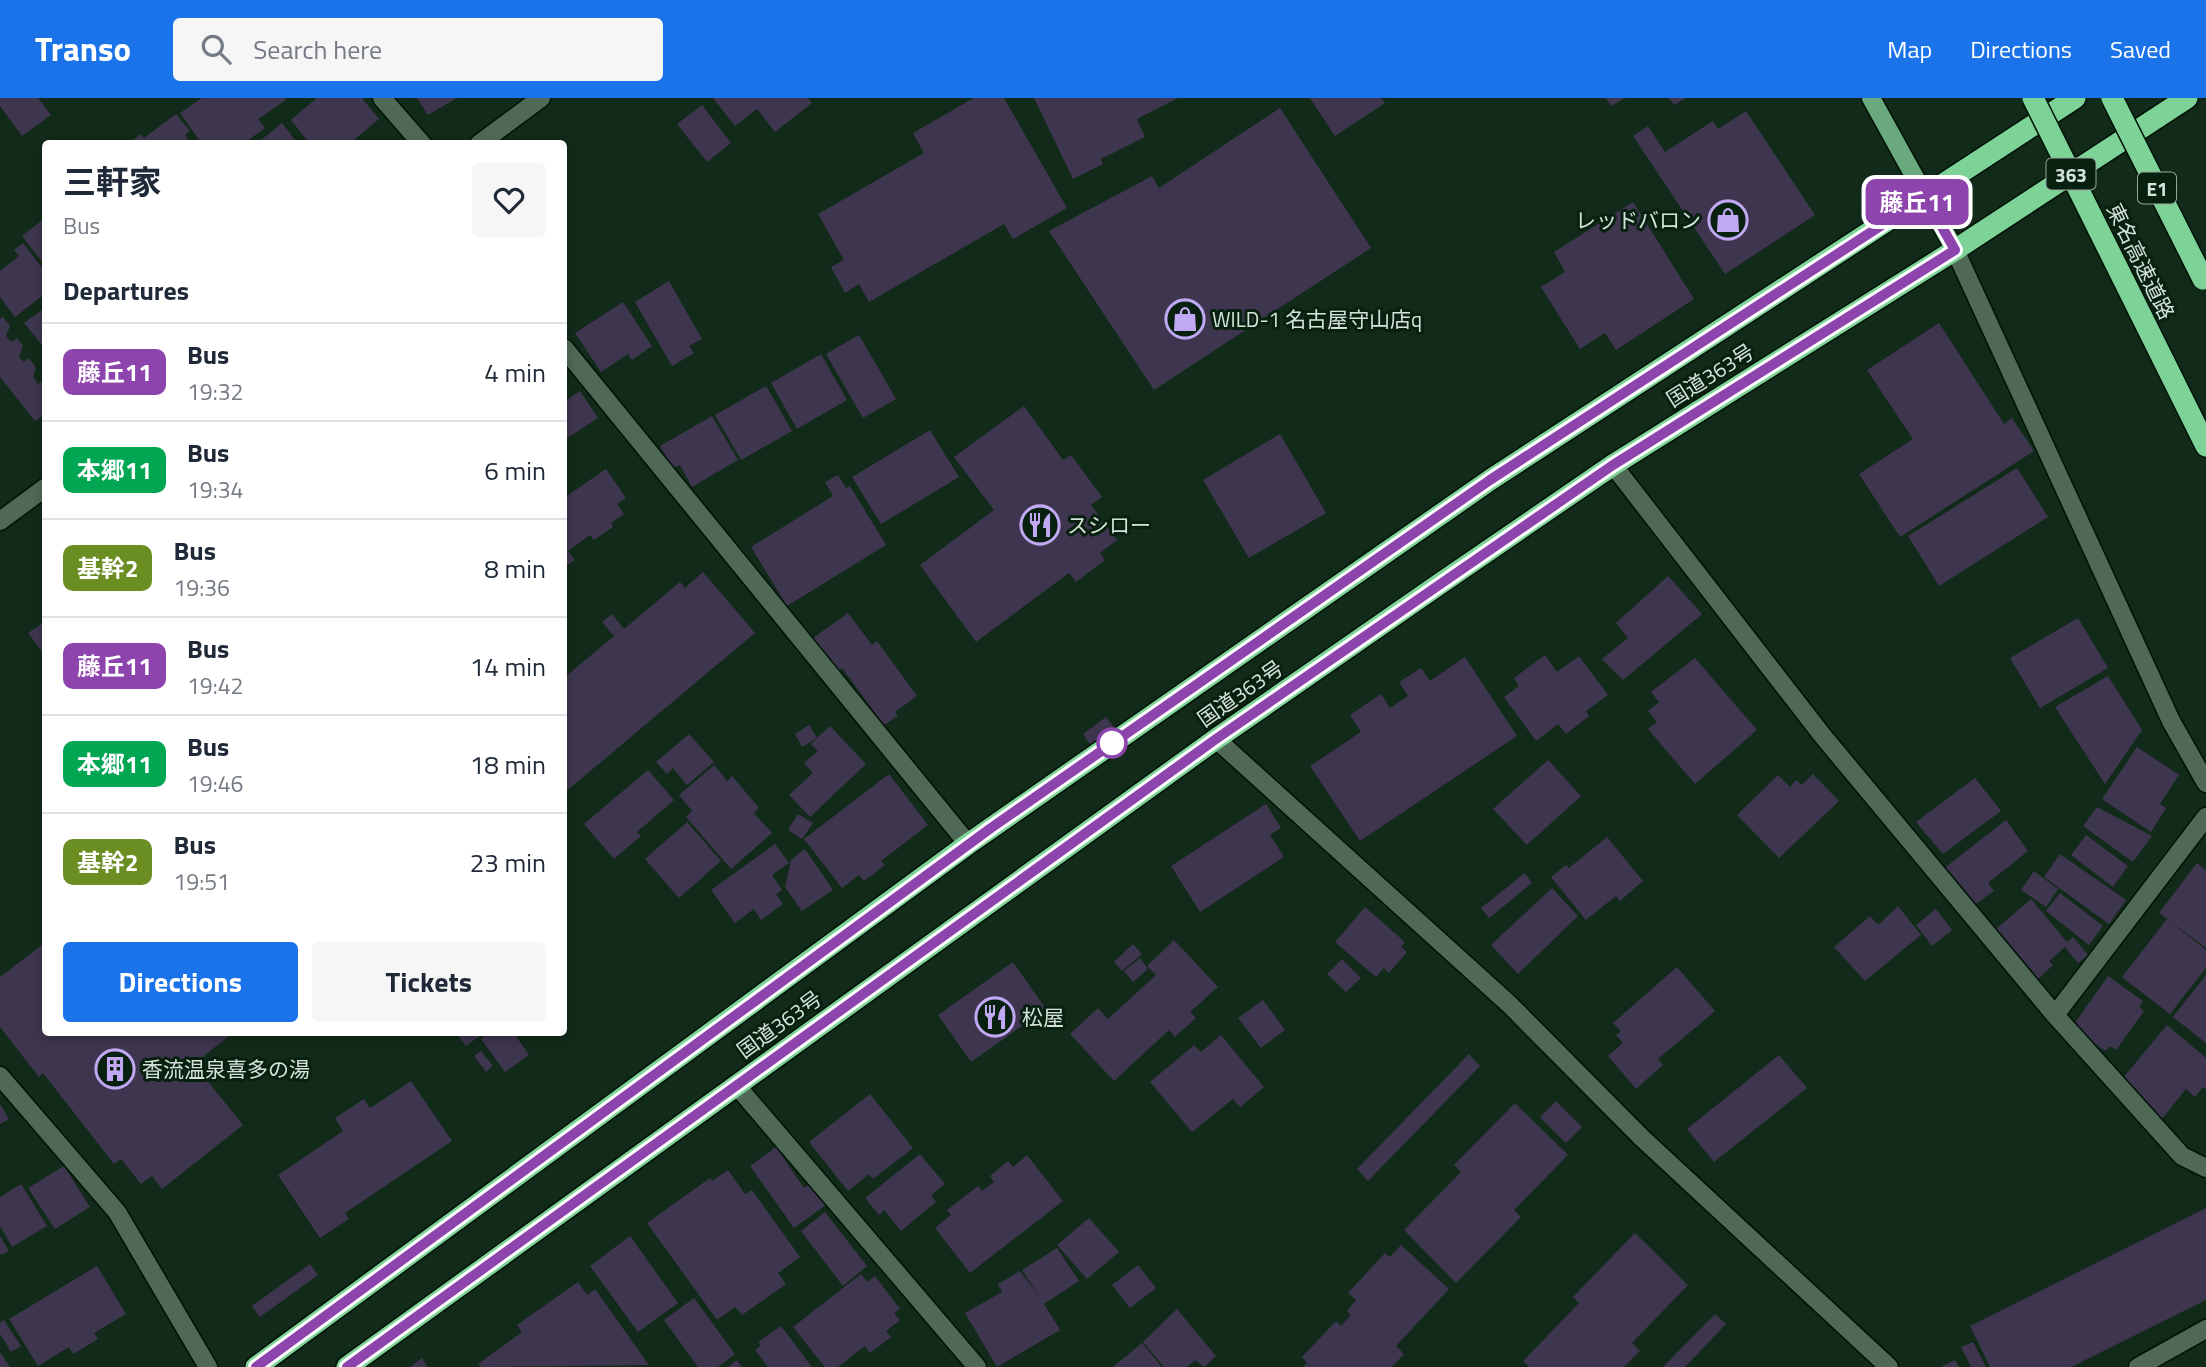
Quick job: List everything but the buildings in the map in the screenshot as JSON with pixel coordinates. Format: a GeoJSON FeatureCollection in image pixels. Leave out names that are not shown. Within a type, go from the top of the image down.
{"type":"FeatureCollection","features":[{"type":"Feature","properties":{"kind":"highway","name":"東名高速道路"},"geometry":{"type":"LineString","coordinates":[[2033,98],[2206,446]]}},
{"type":"Feature","properties":{"kind":"highway","name":"国道363号"},"geometry":{"type":"LineString","coordinates":[[256,1367],[968,844],[1490,480],[2075,98]]}},
{"type":"Feature","properties":{"kind":"highway","name":"E1"},"geometry":{"type":"LineString","coordinates":[[2112,98],[2204,282]]}},
{"type":"Feature","properties":{"kind":"highway","name":"国道363号"},"geometry":{"type":"LineString","coordinates":[[347,1367],[1216,739],[1613,465],[1955,250],[2187,98]]}},
{"type":"Feature","properties":{"kind":"main road"},"geometry":{"type":"LineString","coordinates":[[1871,98],[1955,250]]}},
{"type":"Feature","properties":{"kind":"street"},"geometry":{"type":"LineString","coordinates":[[382,98],[419,140]]}},
{"type":"Feature","properties":{"kind":"street"},"geometry":{"type":"LineString","coordinates":[[484,140],[541,98]]}},
{"type":"Feature","properties":{"kind":"street"},"geometry":{"type":"LineString","coordinates":[[1955,250],[2171,722],[2206,783]]}},
{"type":"Feature","properties":{"kind":"street"},"geometry":{"type":"LineString","coordinates":[[567,352],[968,844]]}},
{"type":"Feature","properties":{"kind":"street"},"geometry":{"type":"LineString","coordinates":[[1613,465],[1822,735],[2055,1015],[2182,1156],[2206,1168]]}},
{"type":"Feature","properties":{"kind":"street"},"geometry":{"type":"LineString","coordinates":[[0,521],[42,490]]}},
{"type":"Feature","properties":{"kind":"street"},"geometry":{"type":"LineString","coordinates":[[1216,739],[1509,1004],[1642,1138],[1888,1367]]}},
{"type":"Feature","properties":{"kind":"street"},"geometry":{"type":"LineString","coordinates":[[2055,1015],[2206,817]]}},
{"type":"Feature","properties":{"kind":"street"},"geometry":{"type":"LineString","coordinates":[[0,1076],[117,1212],[208,1367]]}},
{"type":"Feature","properties":{"kind":"street"},"geometry":{"type":"LineString","coordinates":[[736,1085],[977,1367]]}},
{"type":"Feature","properties":{"kind":"street"},"geometry":{"type":"LineString","coordinates":[[2138,1367],[2206,1329]]}},
{"type":"Feature","properties":{"kind":"bus line","name":"藤丘11"},"geometry":{"type":"LineString","coordinates":[[256,1367],[991,828],[1490,480],[1925,197],[1955,250],[1613,465],[1216,739],[347,1367]]}},
{"type":"Feature","properties":{"kind":"place","name":"レッドバロン"},"geometry":{"type":"Point","coordinates":[1728,220]}},
{"type":"Feature","properties":{"kind":"place","name":"WILD-1 名古屋守山店q"},"geometry":{"type":"Point","coordinates":[1185,319]}},
{"type":"Feature","properties":{"kind":"place","name":"スシロー"},"geometry":{"type":"Point","coordinates":[1040,525]}},
{"type":"Feature","properties":{"kind":"place","name":"松屋"},"geometry":{"type":"Point","coordinates":[995,1017]}},
{"type":"Feature","properties":{"kind":"place","name":"香流温泉喜多の湯"},"geometry":{"type":"Point","coordinates":[115,1069]}}]}
